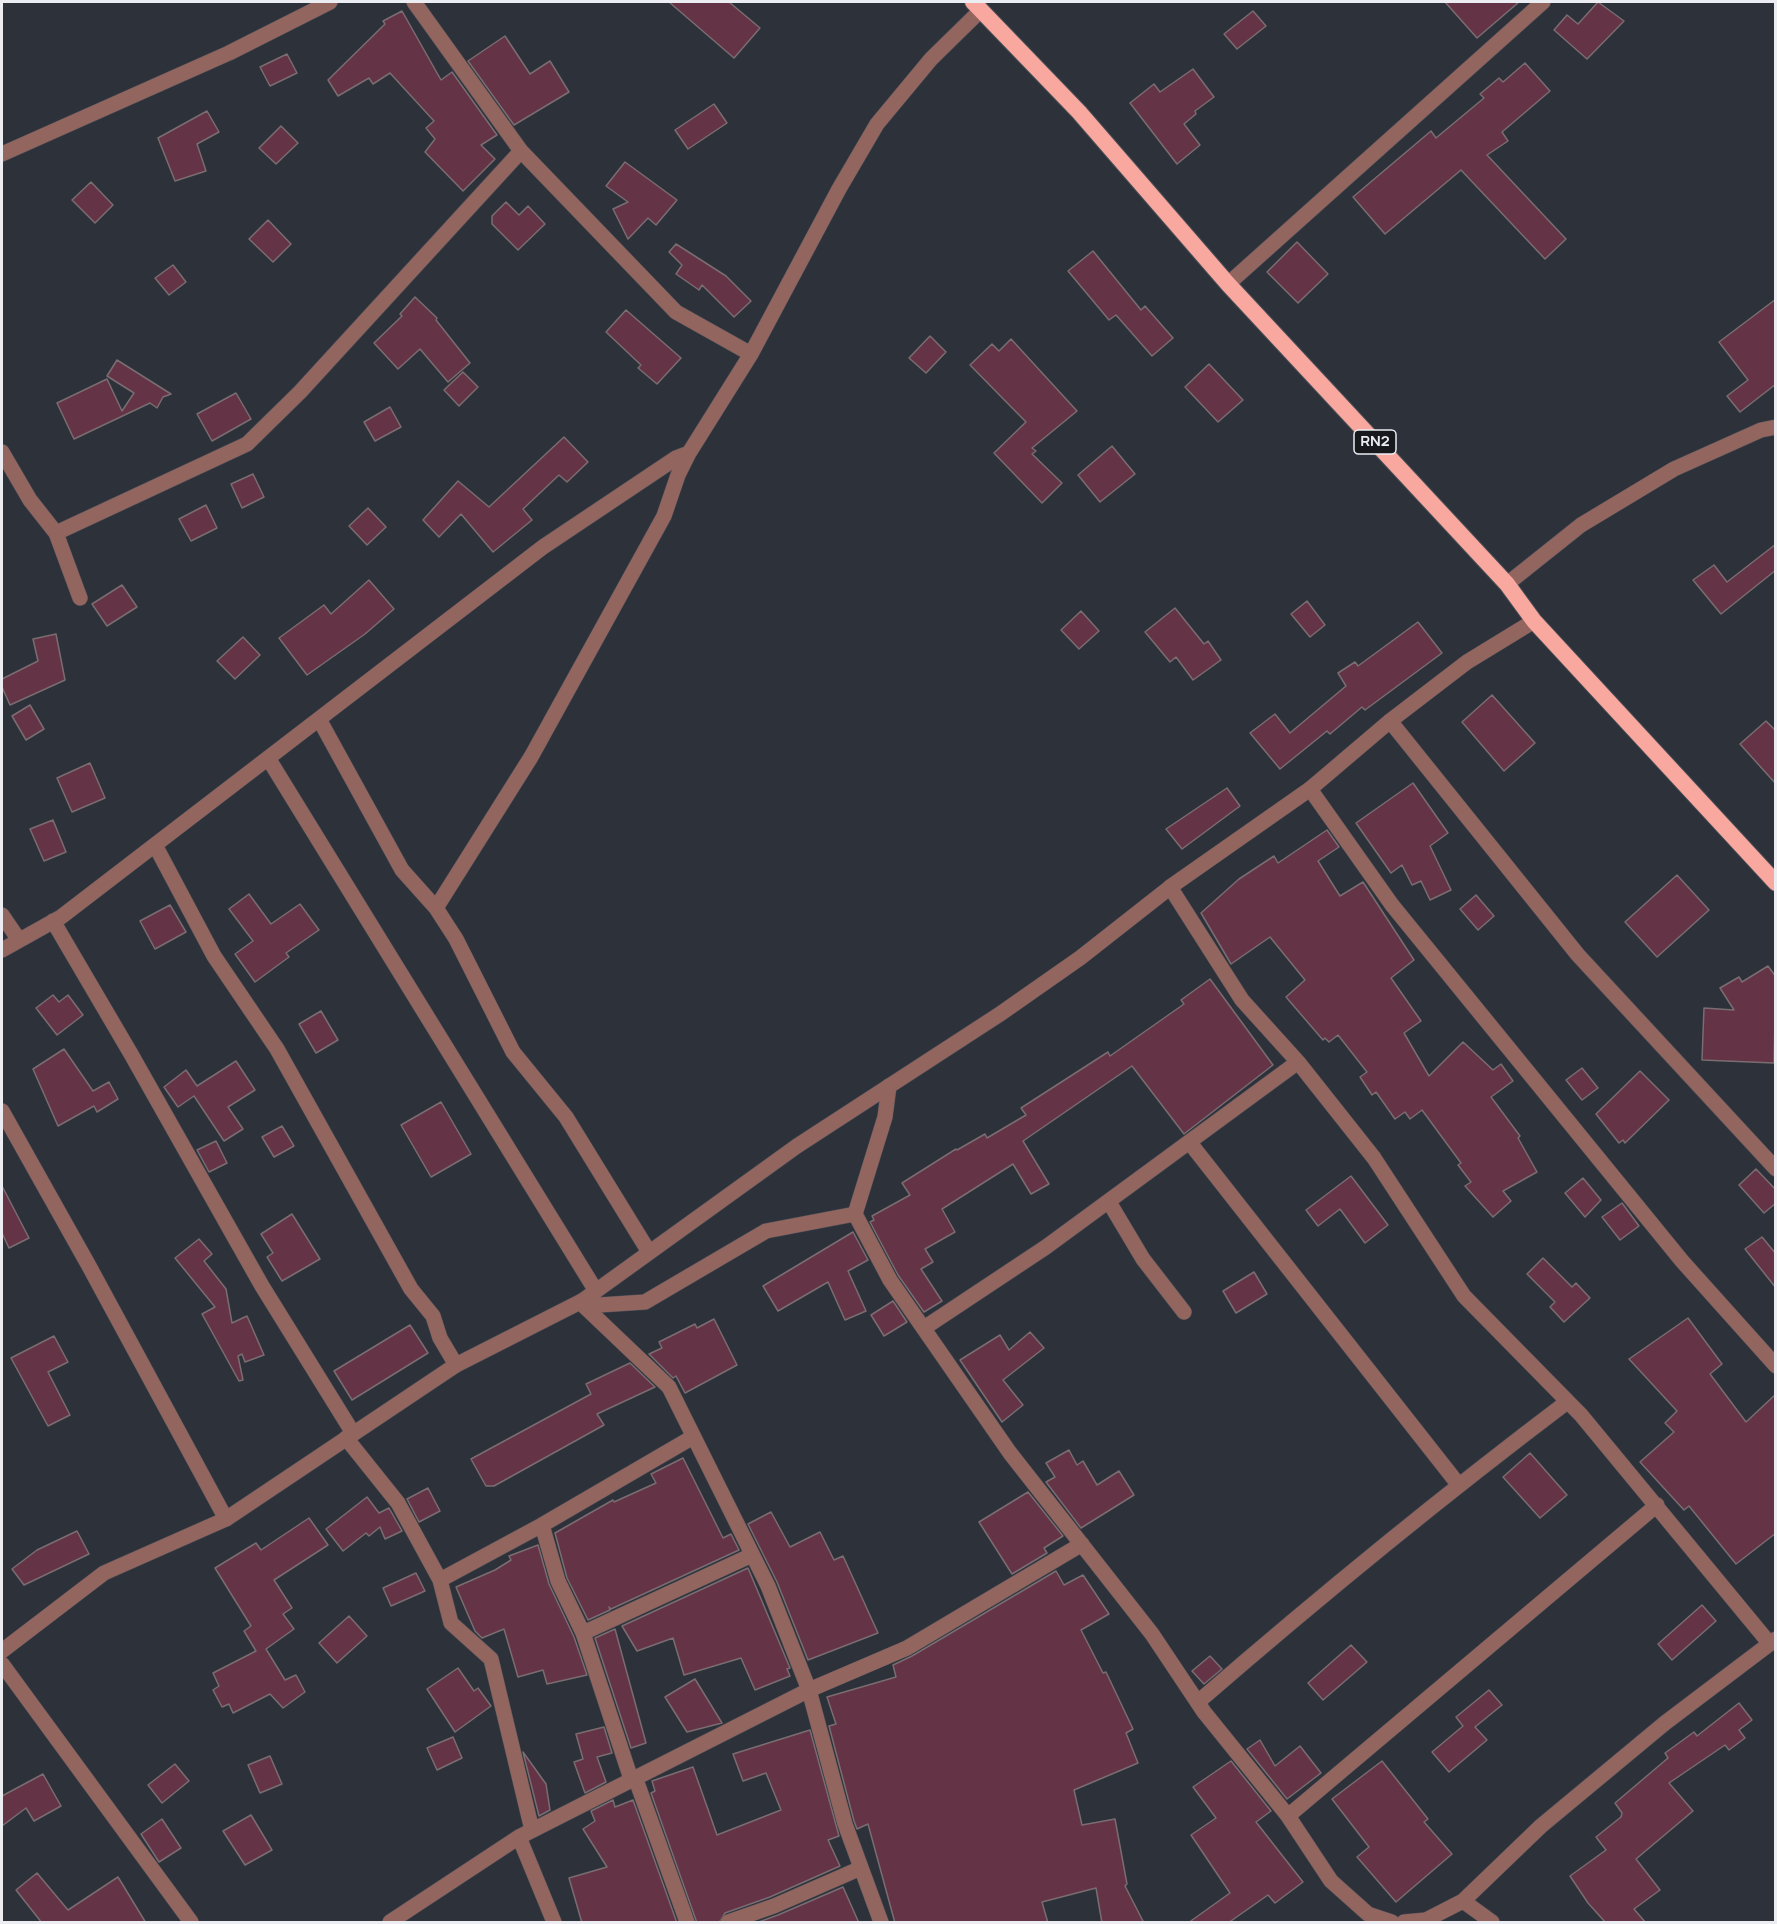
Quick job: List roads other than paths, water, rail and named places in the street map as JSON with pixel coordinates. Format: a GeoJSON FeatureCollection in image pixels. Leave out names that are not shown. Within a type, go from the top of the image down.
{"type":"FeatureCollection","features":[{"type":"Feature","properties":{"kind":"highway","name":"RN2"},"geometry":{"type":"LineString","coordinates":[[977,6],[1078,112],[1228,284],[1507,584],[1534,621],[1776,883]]}},
{"type":"Feature","properties":{"kind":"street"},"geometry":{"type":"LineString","coordinates":[[2,154],[229,53],[330,2]]}},
{"type":"Feature","properties":{"kind":"street"},"geometry":{"type":"LineString","coordinates":[[414,2],[521,151],[676,312],[752,354]]}},
{"type":"Feature","properties":{"kind":"street"},"geometry":{"type":"LineString","coordinates":[[1228,284],[1542,2]]}},
{"type":"Feature","properties":{"kind":"street"},"geometry":{"type":"LineString","coordinates":[[436,908],[531,757],[664,516],[678,474],[689,453],[752,354],[838,189],[877,124],[977,6]]}},
{"type":"Feature","properties":{"kind":"street"},"geometry":{"type":"LineString","coordinates":[[56,533],[247,444],[300,392],[521,151]]}},
{"type":"Feature","properties":{"kind":"street"},"geometry":{"type":"LineString","coordinates":[[1507,584],[1581,525],[1674,469],[1761,430],[1776,427]]}},
{"type":"Feature","properties":{"kind":"street"},"geometry":{"type":"LineString","coordinates":[[2,452],[30,500],[56,533],[80,597]]}},
{"type":"Feature","properties":{"kind":"street"},"geometry":{"type":"LineString","coordinates":[[2,950],[53,921],[543,547],[667,463],[689,453]]}},
{"type":"Feature","properties":{"kind":"street"},"geometry":{"type":"LineString","coordinates":[[2,1651],[104,1573],[226,1519],[456,1365],[583,1304],[596,1291],[797,1146],[1080,958],[1170,887],[1310,789],[1390,721],[1467,662],[1534,621]]}},
{"type":"Feature","properties":{"kind":"street"},"geometry":{"type":"LineString","coordinates":[[319,719],[402,870],[436,908],[456,939],[513,1052],[566,1117],[649,1252]]}},
{"type":"Feature","properties":{"kind":"street"},"geometry":{"type":"LineString","coordinates":[[1390,721],[1578,955],[1776,1169]]}},
{"type":"Feature","properties":{"kind":"street"},"geometry":{"type":"LineString","coordinates":[[268,758],[596,1291]]}},
{"type":"Feature","properties":{"kind":"street"},"geometry":{"type":"LineString","coordinates":[[1310,789],[1392,905],[1471,1003],[1682,1261],[1776,1366]]}},
{"type":"Feature","properties":{"kind":"street"},"geometry":{"type":"LineString","coordinates":[[155,845],[214,956],[277,1049],[411,1289],[432,1316],[440,1338],[456,1365]]}},
{"type":"Feature","properties":{"kind":"street"},"geometry":{"type":"LineString","coordinates":[[1170,887],[1242,1000],[1298,1062],[1374,1158],[1464,1296],[1567,1402],[1773,1642],[1665,1723],[1541,1826],[1463,1901],[1426,1920],[1404,1923]]}},
{"type":"Feature","properties":{"kind":"street"},"geometry":{"type":"LineString","coordinates":[[2,915],[19,940]]}},
{"type":"Feature","properties":{"kind":"street"},"geometry":{"type":"LineString","coordinates":[[53,921],[350,1435],[398,1503],[440,1580],[451,1623],[491,1659],[526,1834],[554,1923]]}},
{"type":"Feature","properties":{"kind":"street"},"geometry":{"type":"LineString","coordinates":[[924,1328],[1109,1202],[1298,1062]]}},
{"type":"Feature","properties":{"kind":"street"},"geometry":{"type":"LineString","coordinates":[[890,1086],[885,1117],[855,1214],[890,1280],[1011,1454],[1152,1634],[1198,1702],[1288,1816],[1331,1881],[1368,1914],[1392,1923]]}},
{"type":"Feature","properties":{"kind":"street"},"geometry":{"type":"LineString","coordinates":[[2,1111],[226,1519]]}},
{"type":"Feature","properties":{"kind":"street"},"geometry":{"type":"LineString","coordinates":[[1190,1143],[1458,1484]]}},
{"type":"Feature","properties":{"kind":"street"},"geometry":{"type":"LineString","coordinates":[[1109,1202],[1143,1259],[1184,1312]]}},
{"type":"Feature","properties":{"kind":"street"},"geometry":{"type":"LineString","coordinates":[[583,1304],[645,1302],[766,1231],[855,1214]]}},
{"type":"Feature","properties":{"kind":"street"},"geometry":{"type":"LineString","coordinates":[[583,1304],[669,1387],[768,1586],[809,1690],[845,1824],[881,1923]]}},
{"type":"Feature","properties":{"kind":"street"},"geometry":{"type":"LineString","coordinates":[[1198,1702],[1346,1579],[1378,1548],[1567,1402]]}},
{"type":"Feature","properties":{"kind":"street"},"geometry":{"type":"LineString","coordinates":[[440,1580],[542,1525],[693,1437]]}},
{"type":"Feature","properties":{"kind":"street"},"geometry":{"type":"LineString","coordinates":[[1288,1816],[1657,1505]]}},
{"type":"Feature","properties":{"kind":"street"},"geometry":{"type":"LineString","coordinates":[[542,1525],[558,1581],[583,1633],[633,1778],[687,1923]]}},
{"type":"Feature","properties":{"kind":"street"},"geometry":{"type":"LineString","coordinates":[[390,1923],[526,1834],[809,1690],[908,1648],[1082,1544]]}},
{"type":"Feature","properties":{"kind":"street"},"geometry":{"type":"LineString","coordinates":[[583,1633],[752,1555]]}},
{"type":"Feature","properties":{"kind":"street"},"geometry":{"type":"LineString","coordinates":[[2,1665],[190,1923]]}},
{"type":"Feature","properties":{"kind":"street"},"geometry":{"type":"LineString","coordinates":[[728,1923],[774,1906],[861,1868]]}},
{"type":"Feature","properties":{"kind":"street"},"geometry":{"type":"LineString","coordinates":[[1463,1901],[1492,1923]]}}]}
